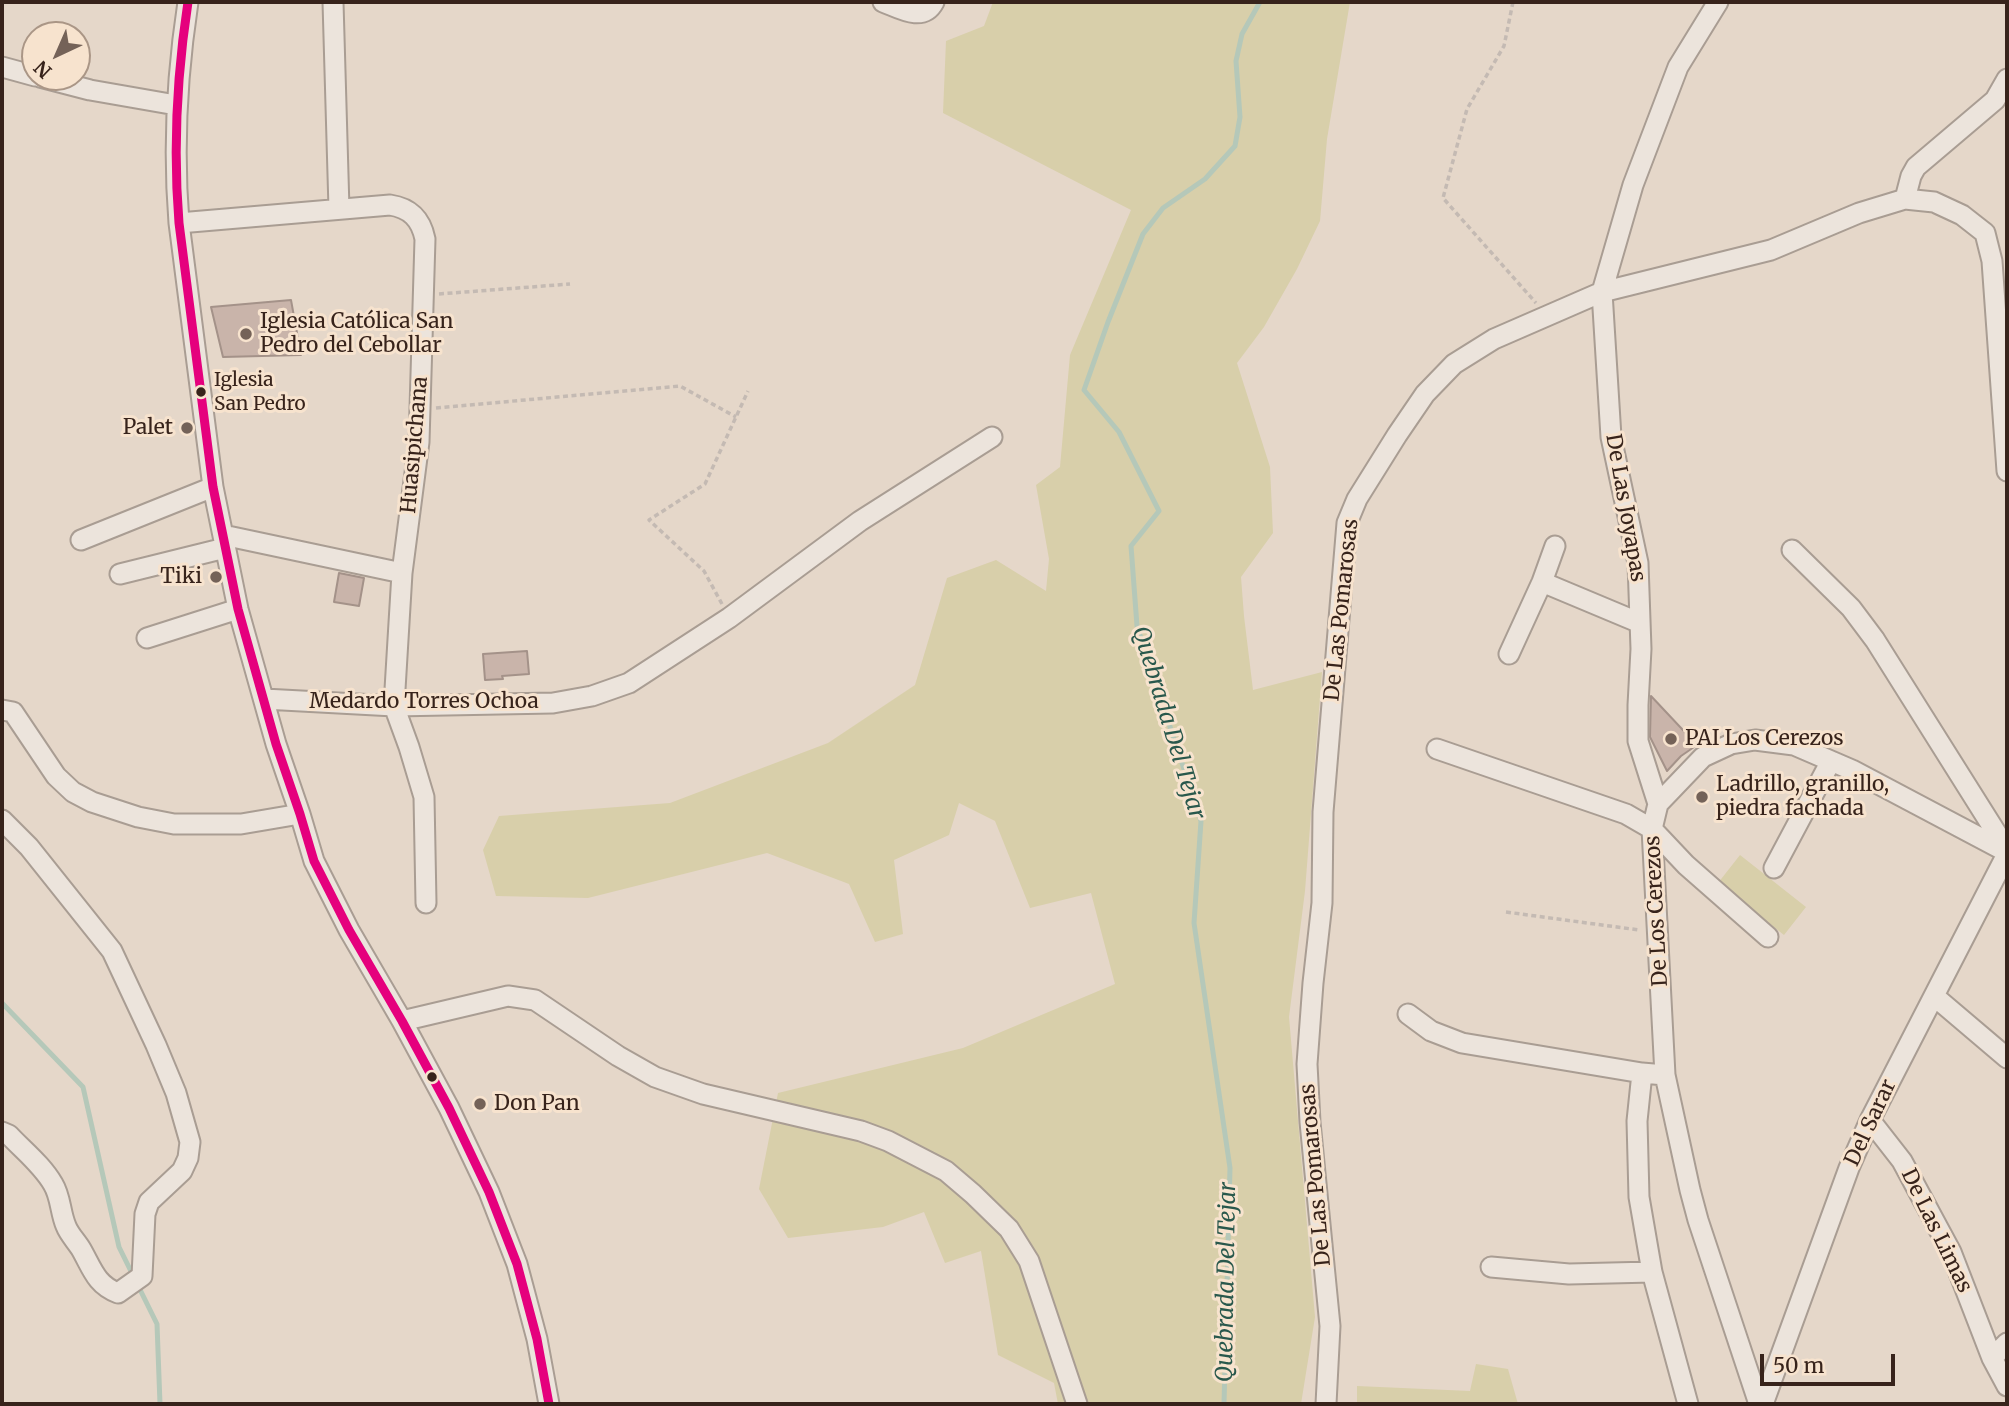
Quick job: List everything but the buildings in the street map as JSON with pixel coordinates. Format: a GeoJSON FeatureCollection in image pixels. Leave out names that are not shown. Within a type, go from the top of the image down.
{"type":"FeatureCollection","features":[{"type":"Feature","properties":{"kind":"street"},"geometry":{"type":"LineString","coordinates":[[188,2],[176,105],[176,192],[213,487],[239,609],[276,744],[314,861],[349,930],[402,1021],[461,1132],[489,1192],[517,1265],[537,1339],[549,1404]]}},
{"type":"Feature","properties":{"kind":"street"},"geometry":{"type":"LineString","coordinates":[[333,2],[339,209]]}},
{"type":"Feature","properties":{"kind":"street"},"geometry":{"type":"LineString","coordinates":[[883,2],[908,12],[921,13],[932,7],[934,2]]}},
{"type":"Feature","properties":{"kind":"street","name":"De Las Joyapas"},"geometry":{"type":"LineString","coordinates":[[1658,804],[1638,741],[1638,563],[1611,437],[1602,292],[1633,185],[1678,67],[1718,2]]}},
{"type":"Feature","properties":{"kind":"street"},"geometry":{"type":"LineString","coordinates":[[2,67],[21,72]]}},
{"type":"Feature","properties":{"kind":"street"},"geometry":{"type":"LineString","coordinates":[[1905,199],[1916,166],[1995,100],[2007,79]]}},
{"type":"Feature","properties":{"kind":"street"},"geometry":{"type":"LineString","coordinates":[[91,90],[176,105]]}},
{"type":"Feature","properties":{"kind":"street","name":"De Las Pomarosas"},"geometry":{"type":"LineString","coordinates":[[1326,1404],[1330,1326],[1307,1064],[1312,983],[1322,903],[1323,812],[1347,523],[1357,499],[1425,394],[1454,363],[1494,339],[1602,292],[1771,250],[1859,213],[1905,199],[1934,202],[1962,215],[1985,233],[2000,255],[2007,471]]}},
{"type":"Feature","properties":{"kind":"street","name":"Huasipichana"},"geometry":{"type":"LineString","coordinates":[[179,223],[390,205],[408,210],[424,230],[419,442],[402,573],[394,706]]}},
{"type":"Feature","properties":{"kind":"street","name":"Medardo Torres Ochoa"},"geometry":{"type":"LineString","coordinates":[[264,699],[394,706],[553,703],[592,696],[629,683],[729,618],[860,520],[992,437]]}},
{"type":"Feature","properties":{"kind":"street"},"geometry":{"type":"LineString","coordinates":[[81,540],[213,487]]}},
{"type":"Feature","properties":{"kind":"street"},"geometry":{"type":"LineString","coordinates":[[120,574],[224,541],[402,573]]}},
{"type":"Feature","properties":{"kind":"street"},"geometry":{"type":"LineString","coordinates":[[1509,654],[1542,582],[1555,546]]}},
{"type":"Feature","properties":{"kind":"street"},"geometry":{"type":"LineString","coordinates":[[1792,551],[1850,608],[1875,640],[2007,852]]}},
{"type":"Feature","properties":{"kind":"street"},"geometry":{"type":"LineString","coordinates":[[1542,582],[1640,623]]}},
{"type":"Feature","properties":{"kind":"street"},"geometry":{"type":"LineString","coordinates":[[147,638],[239,609]]}},
{"type":"Feature","properties":{"kind":"street"},"geometry":{"type":"LineString","coordinates":[[394,706],[424,797],[426,903]]}},
{"type":"Feature","properties":{"kind":"street"},"geometry":{"type":"LineString","coordinates":[[2,710],[13,712],[56,776],[92,803],[138,817],[174,824],[241,824],[300,814]]}},
{"type":"Feature","properties":{"kind":"street","name":"De Los Cerezos"},"geometry":{"type":"LineString","coordinates":[[1761,1404],[1698,1220],[1665,1075],[1652,829],[1658,804],[1703,757],[1731,744],[1755,740],[1794,745],[1852,770],[2007,852]]}},
{"type":"Feature","properties":{"kind":"street"},"geometry":{"type":"LineString","coordinates":[[1437,749],[1626,814],[1652,829],[1686,865],[1768,937]]}},
{"type":"Feature","properties":{"kind":"street"},"geometry":{"type":"LineString","coordinates":[[1774,868],[1831,761]]}},
{"type":"Feature","properties":{"kind":"street"},"geometry":{"type":"LineString","coordinates":[[2,820],[29,847],[112,951],[176,1093],[190,1142],[188,1158],[182,1171],[149,1202],[145,1214],[142,1276],[118,1293],[106,1289],[91,1270],[65,1225],[62,1204],[55,1186],[42,1168],[9,1135],[2,1132]]}},
{"type":"Feature","properties":{"kind":"street","name":"Del Sarar"},"geometry":{"type":"LineString","coordinates":[[1761,1404],[1849,1168],[1870,1120],[2007,852]]}},
{"type":"Feature","properties":{"kind":"street"},"geometry":{"type":"LineString","coordinates":[[402,1021],[508,996],[535,1000],[618,1056],[655,1077],[704,1094],[861,1131],[888,1141],[946,1171],[1009,1229],[1029,1261],[1077,1404]]}},
{"type":"Feature","properties":{"kind":"street"},"geometry":{"type":"LineString","coordinates":[[1934,996],[2007,1058]]}},
{"type":"Feature","properties":{"kind":"street"},"geometry":{"type":"LineString","coordinates":[[1408,1014],[1431,1031],[1462,1044],[1665,1075]]}},
{"type":"Feature","properties":{"kind":"street"},"geometry":{"type":"LineString","coordinates":[[1642,1073],[1637,1121],[1639,1197],[1651,1272],[1688,1404]]}},
{"type":"Feature","properties":{"kind":"street","name":"De Las Limas"},"geometry":{"type":"LineString","coordinates":[[1870,1120],[1902,1161],[1951,1252],[1992,1358],[2007,1386]]}},
{"type":"Feature","properties":{"kind":"street"},"geometry":{"type":"LineString","coordinates":[[1490,1267],[1569,1274],[1651,1272]]}},
{"type":"Feature","properties":{"kind":"street"},"geometry":{"type":"LineString","coordinates":[[1992,1358],[2007,1343]]}},
{"type":"Feature","properties":{"kind":"path"},"geometry":{"type":"LineString","coordinates":[[1513,2],[1504,46],[1467,109],[1443,198],[1547,315]]}},
{"type":"Feature","properties":{"kind":"path"},"geometry":{"type":"LineString","coordinates":[[423,295],[570,284]]}},
{"type":"Feature","properties":{"kind":"path"},"geometry":{"type":"LineString","coordinates":[[420,410],[680,386],[736,417]]}},
{"type":"Feature","properties":{"kind":"path"},"geometry":{"type":"LineString","coordinates":[[729,618],[704,571],[649,520],[705,484],[748,391]]}},
{"type":"Feature","properties":{"kind":"path"},"geometry":{"type":"LineString","coordinates":[[1506,912],[1658,933]]}},
{"type":"Feature","properties":{"kind":"shaded area"},"geometry":{"type":"Polygon","coordinates":[[[993,2],[1350,2],[1327,139],[1320,221],[1264,327],[1237,363],[1270,467],[1273,533],[1241,577],[1253,690],[1322,672],[1305,891],[1289,1017],[1315,1317],[1301,1404],[1058,1404],[1054,1383],[998,1355],[981,1251],[945,1263],[924,1212],[883,1227],[788,1238],[759,1189],[778,1093],[963,1048],[1115,984],[1091,893],[1030,908],[995,821],[959,803],[949,835],[894,860],[903,934],[875,942],[849,884],[767,853],[588,898],[496,896],[483,850],[499,816],[670,803],[828,743],[915,685],[947,578],[996,560],[1046,591],[1049,559],[1036,485],[1060,467],[1070,355],[1131,210],[943,113],[946,41],[984,26],[993,2]]]}},
{"type":"Feature","properties":{"kind":"shaded area"},"geometry":{"type":"Polygon","coordinates":[[[1740,855],[1806,907],[1784,935],[1718,883],[1740,855]]]}},
{"type":"Feature","properties":{"kind":"shaded area"},"geometry":{"type":"Polygon","coordinates":[[[1476,1364],[1508,1369],[1518,1404],[1357,1404],[1357,1386],[1470,1391],[1476,1364]]]}},
{"type":"Feature","properties":{"kind":"waterway","name":"Quebrada Del Tejar"},"geometry":{"type":"LineString","coordinates":[[1224,1404],[1230,1168],[1194,923],[1201,821],[1137,626],[1131,546],[1159,511],[1119,432],[1084,390],[1143,234],[1163,208],[1205,179],[1235,146],[1240,117],[1236,61],[1242,34],[1260,2]]}},
{"type":"Feature","properties":{"kind":"waterway"},"geometry":{"type":"LineString","coordinates":[[2,1003],[83,1087],[119,1247],[157,1324],[160,1404]]}},
{"type":"Feature","properties":{"kind":"transit line"},"geometry":{"type":"LineString","coordinates":[[188,2],[177,112],[179,223],[213,487],[238,609],[276,744],[314,861],[349,930],[449,1108],[489,1192],[517,1264],[537,1339],[549,1404]]}},
{"type":"Feature","properties":{"kind":"place","name":"Iglesia Católica San Pedro del Cebollar"},"geometry":{"type":"Point","coordinates":[246,334]}},
{"type":"Feature","properties":{"kind":"place","name":"Iglesia San Pedro"},"geometry":{"type":"Point","coordinates":[201,392]}},
{"type":"Feature","properties":{"kind":"place","name":"Palet"},"geometry":{"type":"Point","coordinates":[187,428]}},
{"type":"Feature","properties":{"kind":"place","name":"Tiki"},"geometry":{"type":"Point","coordinates":[216,577]}},
{"type":"Feature","properties":{"kind":"place","name":"PAI Los Cerezos"},"geometry":{"type":"Point","coordinates":[1671,739]}},
{"type":"Feature","properties":{"kind":"place","name":"Ladrillo, granillo, piedra fachada"},"geometry":{"type":"Point","coordinates":[1702,797]}},
{"type":"Feature","properties":{"kind":"place","name":"Don Pan"},"geometry":{"type":"Point","coordinates":[480,1104]}}]}
